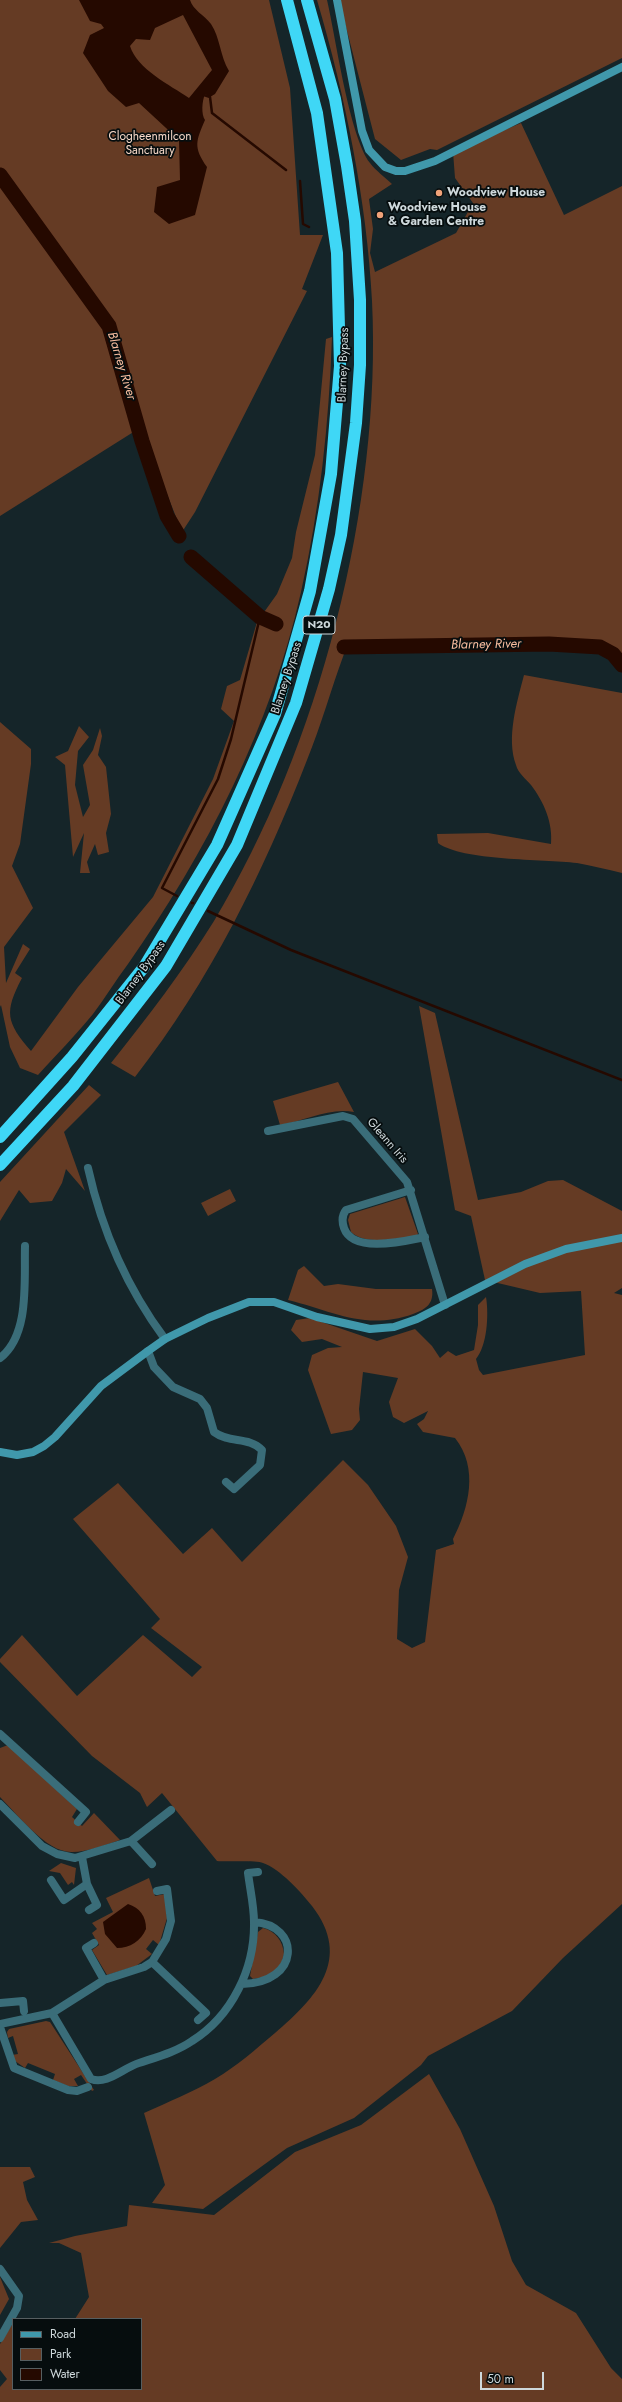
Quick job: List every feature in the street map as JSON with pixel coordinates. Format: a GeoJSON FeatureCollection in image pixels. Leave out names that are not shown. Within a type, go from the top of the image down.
{"type":"FeatureCollection","features":[{"type":"Feature","properties":{"kind":"highway","name":"Blarney Bypass"},"geometry":{"type":"LineString","coordinates":[[0,1137],[72,1057],[144,967],[217,845],[275,714],[310,591],[331,474],[340,366],[337,252],[317,113],[287,0]]}},
{"type":"Feature","properties":{"kind":"highway","name":"Blarney Bypass"},"geometry":{"type":"LineString","coordinates":[[0,1165],[73,1086],[166,966],[237,845],[296,703],[329,589],[341,535],[356,423],[360,365],[360,300],[355,221],[347,166],[335,99],[307,0]]}},
{"type":"Feature","properties":{"kind":"street"},"geometry":{"type":"LineString","coordinates":[[337,0],[362,131],[372,154],[390,170],[405,171],[435,161],[622,67]]}},
{"type":"Feature","properties":{"kind":"street","name":"Gleann Iris"},"geometry":{"type":"LineString","coordinates":[[268,1131],[344,1116],[353,1119],[407,1182],[411,1190],[445,1306]]}},
{"type":"Feature","properties":{"kind":"street"},"geometry":{"type":"LineString","coordinates":[[88,1168],[101,1217],[122,1270],[139,1301],[165,1339]]}},
{"type":"Feature","properties":{"kind":"street"},"geometry":{"type":"LineString","coordinates":[[411,1190],[346,1210],[343,1218],[343,1225],[346,1232],[360,1243],[408,1242],[425,1237]]}},
{"type":"Feature","properties":{"kind":"street"},"geometry":{"type":"LineString","coordinates":[[0,1452],[17,1455],[33,1452],[44,1446],[55,1437],[101,1386],[165,1339],[208,1318],[249,1302],[274,1302],[323,1318],[370,1329],[394,1327],[417,1319],[445,1306],[537,1260],[566,1249],[622,1238]]}},
{"type":"Feature","properties":{"kind":"street"},"geometry":{"type":"LineString","coordinates":[[0,1358],[11,1349],[22,1322],[25,1246]]}},
{"type":"Feature","properties":{"kind":"street"},"geometry":{"type":"LineString","coordinates":[[148,1351],[154,1367],[173,1388],[200,1399],[207,1408],[214,1432],[230,1440],[249,1441],[262,1450],[260,1465],[234,1489],[226,1482]]}},
{"type":"Feature","properties":{"kind":"street"},"geometry":{"type":"LineString","coordinates":[[0,1735],[86,1812],[78,1822]]}},
{"type":"Feature","properties":{"kind":"street"},"geometry":{"type":"LineString","coordinates":[[0,1804],[42,1846],[57,1854],[75,1858],[82,1858],[132,1841],[171,1810]]}},
{"type":"Feature","properties":{"kind":"street"},"geometry":{"type":"LineString","coordinates":[[132,1841],[152,1864]]}},
{"type":"Feature","properties":{"kind":"street"},"geometry":{"type":"LineString","coordinates":[[82,1858],[87,1884],[97,1905],[89,1910]]}},
{"type":"Feature","properties":{"kind":"street"},"geometry":{"type":"LineString","coordinates":[[52,2013],[91,2079],[98,2081],[105,2080],[126,2068],[168,2053],[192,2042],[219,2019],[242,1984],[250,1955],[254,1922],[248,1873],[258,1872]]}},
{"type":"Feature","properties":{"kind":"street"},"geometry":{"type":"LineString","coordinates":[[51,1880],[64,1900],[87,1884]]}},
{"type":"Feature","properties":{"kind":"street"},"geometry":{"type":"LineString","coordinates":[[88,2087],[77,2091],[68,2090],[14,2068],[0,2025],[52,2013],[104,1980],[144,1967],[152,1962],[166,1939],[171,1921],[167,1889],[157,1891]]}},
{"type":"Feature","properties":{"kind":"street"},"geometry":{"type":"LineString","coordinates":[[242,1984],[263,1981],[274,1976],[283,1970],[288,1960],[288,1949],[284,1939],[276,1930],[265,1923],[254,1922]]}},
{"type":"Feature","properties":{"kind":"street"},"geometry":{"type":"LineString","coordinates":[[94,1943],[86,1948],[104,1980]]}},
{"type":"Feature","properties":{"kind":"street"},"geometry":{"type":"LineString","coordinates":[[152,1962],[206,2013],[198,2020]]}},
{"type":"Feature","properties":{"kind":"street"},"geometry":{"type":"LineString","coordinates":[[0,2003],[23,2001],[24,2011]]}},
{"type":"Feature","properties":{"kind":"street"},"geometry":{"type":"LineString","coordinates":[[0,2269],[18,2296],[17,2308],[0,2338]]}},
{"type":"Feature","properties":{"kind":"green space","name":"Clogheenmilcon Sanctuary"},"geometry":{"type":"Polygon","coordinates":[[[0,0],[269,0],[290,88],[300,235],[323,235],[302,289],[307,291],[195,512],[182,532],[105,338],[135,431],[0,516],[0,0]]]}},
{"type":"Feature","properties":{"kind":"green space"},"geometry":{"type":"Polygon","coordinates":[[[317,0],[327,0],[344,85],[362,150],[372,166],[392,184],[369,199],[373,229],[370,253],[375,272],[456,233],[473,203],[455,178],[453,152],[521,123],[564,215],[622,186],[622,665],[613,654],[600,647],[533,644],[344,647],[345,641],[340,652],[344,654],[312,747],[290,802],[253,885],[211,964],[187,1003],[135,1077],[111,1063],[164,994],[202,940],[251,853],[284,779],[313,702],[336,622],[354,541],[366,459],[372,379],[372,301],[360,187],[337,73],[317,0]]]}},
{"type":"Feature","properties":{"kind":"green space"},"geometry":{"type":"Polygon","coordinates":[[[339,0],[622,0],[622,58],[437,150],[430,149],[401,160],[375,139],[339,0]]]}},
{"type":"Feature","properties":{"kind":"green space"},"geometry":{"type":"Polygon","coordinates":[[[332,337],[326,433],[308,560],[288,642],[254,739],[210,832],[184,877],[157,921],[93,1014],[38,1075],[20,1068],[10,1047],[1,1005],[0,1007],[0,722],[31,749],[31,764],[20,844],[12,866],[33,908],[4,947],[6,983],[23,944],[30,949],[15,973],[22,978],[12,1000],[10,1016],[12,1024],[31,1051],[78,987],[153,897],[213,779],[234,721],[221,709],[227,686],[240,680],[257,622],[277,594],[292,558],[296,532],[315,455],[326,339],[332,337]]]}},
{"type":"Feature","properties":{"kind":"green space"},"geometry":{"type":"Polygon","coordinates":[[[524,675],[622,693],[622,873],[577,863],[504,858],[465,853],[449,849],[438,843],[437,834],[488,833],[551,844],[551,828],[547,813],[540,798],[531,785],[518,771],[513,754],[512,732],[518,697],[524,675]]]}},
{"type":"Feature","properties":{"kind":"green space"},"geometry":{"type":"Polygon","coordinates":[[[79,726],[89,737],[78,751],[75,785],[83,817],[90,805],[83,765],[93,750],[100,728],[102,736],[98,755],[106,767],[111,814],[106,833],[109,852],[98,855],[95,844],[87,862],[90,873],[80,873],[84,833],[73,857],[65,765],[55,757],[68,751],[79,726]]]}},
{"type":"Feature","properties":{"kind":"green space"},"geometry":{"type":"Polygon","coordinates":[[[419,1006],[435,1013],[478,1200],[521,1192],[548,1181],[563,1180],[622,1211],[622,1288],[614,1293],[622,1295],[622,1904],[563,1958],[512,2011],[428,2056],[421,2065],[354,2118],[287,2148],[203,2209],[152,2203],[165,2185],[144,2113],[198,2088],[231,2069],[275,2033],[304,2006],[316,1991],[324,1976],[329,1960],[329,1943],[324,1925],[312,1906],[283,1875],[276,1870],[259,1862],[217,1861],[162,1793],[147,1807],[140,1793],[92,1756],[0,1662],[0,1659],[22,1635],[77,1696],[143,1635],[192,1677],[202,1667],[151,1628],[160,1619],[73,1519],[118,1483],[183,1554],[212,1528],[242,1562],[343,1460],[368,1485],[396,1526],[408,1557],[399,1590],[397,1639],[412,1648],[425,1642],[436,1550],[454,1544],[453,1539],[459,1527],[467,1501],[469,1475],[467,1462],[455,1438],[423,1432],[417,1424],[424,1419],[428,1411],[404,1423],[393,1417],[389,1402],[398,1378],[363,1372],[359,1409],[360,1420],[352,1430],[331,1434],[308,1370],[312,1355],[328,1348],[342,1347],[322,1339],[302,1342],[291,1330],[296,1320],[310,1318],[377,1341],[415,1329],[432,1346],[440,1358],[448,1351],[456,1356],[474,1350],[478,1325],[478,1305],[486,1297],[487,1321],[485,1338],[480,1353],[476,1359],[479,1370],[483,1375],[585,1355],[581,1291],[540,1293],[485,1280],[471,1216],[455,1210],[419,1006]]]}},
{"type":"Feature","properties":{"kind":"green space"},"geometry":{"type":"Polygon","coordinates":[[[338,1082],[354,1112],[336,1111],[280,1125],[273,1101],[338,1082]]]}},
{"type":"Feature","properties":{"kind":"green space"},"geometry":{"type":"Polygon","coordinates":[[[89,1085],[101,1095],[64,1132],[85,1191],[66,1169],[62,1183],[52,1201],[30,1203],[19,1190],[0,1221],[0,1182],[89,1085]]]}},
{"type":"Feature","properties":{"kind":"green space"},"geometry":{"type":"Polygon","coordinates":[[[230,1189],[236,1201],[208,1216],[201,1203],[230,1189]]]}},
{"type":"Feature","properties":{"kind":"green space"},"geometry":{"type":"Polygon","coordinates":[[[405,1197],[418,1234],[415,1237],[390,1240],[373,1240],[365,1239],[351,1232],[348,1220],[350,1214],[405,1197]]]}},
{"type":"Feature","properties":{"kind":"green space"},"geometry":{"type":"Polygon","coordinates":[[[304,1266],[324,1286],[338,1284],[376,1289],[432,1289],[431,1302],[422,1310],[396,1319],[380,1321],[349,1318],[288,1300],[298,1270],[304,1266]]]}},
{"type":"Feature","properties":{"kind":"green space"},"geometry":{"type":"Polygon","coordinates":[[[8,1745],[77,1809],[72,1817],[82,1826],[94,1813],[120,1840],[90,1850],[72,1852],[62,1851],[43,1840],[0,1797],[0,1748],[8,1745]]]}},
{"type":"Feature","properties":{"kind":"green space"},"geometry":{"type":"Polygon","coordinates":[[[61,1863],[76,1868],[74,1885],[72,1882],[68,1885],[60,1873],[49,1871],[61,1863]]]}},
{"type":"Feature","properties":{"kind":"green space"},"geometry":{"type":"Polygon","coordinates":[[[149,1878],[155,1896],[165,1894],[167,1918],[159,1945],[153,1940],[146,1949],[152,1954],[136,1966],[107,1975],[92,1950],[99,1945],[92,1933],[97,1929],[92,1923],[113,1912],[106,1898],[149,1878]]]}},
{"type":"Feature","properties":{"kind":"green space"},"geometry":{"type":"Polygon","coordinates":[[[263,1928],[268,1929],[275,1934],[282,1945],[284,1954],[277,1969],[269,1975],[253,1979],[250,1976],[258,1932],[263,1928]]]}},
{"type":"Feature","properties":{"kind":"green space"},"geometry":{"type":"Polygon","coordinates":[[[46,2021],[50,2022],[94,2090],[92,2091],[81,2075],[74,2079],[78,2086],[68,2086],[53,2080],[55,2074],[28,2063],[25,2068],[15,2061],[12,2055],[18,2054],[13,2036],[8,2038],[7,2032],[9,2029],[46,2021]]]}},
{"type":"Feature","properties":{"kind":"green space"},"geometry":{"type":"Polygon","coordinates":[[[429,2074],[460,2129],[494,2206],[512,2261],[526,2285],[576,2313],[611,2368],[622,2379],[622,2402],[0,2402],[0,2387],[7,2379],[0,2370],[0,2344],[12,2325],[12,2390],[142,2390],[142,2318],[76,2318],[89,2297],[81,2253],[59,2243],[49,2243],[75,2236],[127,2226],[129,2205],[214,2215],[295,2152],[361,2125],[429,2074]]]}},
{"type":"Feature","properties":{"kind":"green space"},"geometry":{"type":"Polygon","coordinates":[[[0,2167],[30,2167],[35,2177],[23,2182],[27,2200],[38,2220],[21,2222],[0,2248],[0,2167]]]}},
{"type":"Feature","properties":{"kind":"green space"},"geometry":{"type":"Polygon","coordinates":[[[0,2277],[9,2299],[0,2315],[0,2277]]]}},
{"type":"Feature","properties":{"kind":"water"},"geometry":{"type":"Polygon","coordinates":[[[79,0],[190,0],[191,4],[214,29],[229,71],[215,94],[210,97],[205,94],[203,100],[202,111],[205,120],[197,144],[200,154],[207,167],[195,215],[169,224],[154,212],[157,187],[180,180],[179,140],[139,103],[126,107],[108,91],[83,53],[90,35],[104,28],[101,24],[90,21],[79,0]],[[183,15],[155,28],[150,40],[136,39],[130,46],[134,54],[147,69],[155,76],[189,98],[212,70],[183,15]]]}},
{"type":"Feature","properties":{"kind":"water"},"geometry":{"type":"Polygon","coordinates":[[[128,1904],[142,1913],[146,1924],[146,1929],[141,1937],[131,1945],[117,1948],[105,1934],[103,1922],[128,1904]]]}},
{"type":"Feature","properties":{"kind":"waterway"},"geometry":{"type":"LineString","coordinates":[[204,95],[210,97],[212,113],[286,170]]}},
{"type":"Feature","properties":{"kind":"waterway","name":"Blarney River"},"geometry":{"type":"LineString","coordinates":[[0,175],[109,326],[142,441],[167,516],[179,536]]}},
{"type":"Feature","properties":{"kind":"waterway"},"geometry":{"type":"LineString","coordinates":[[300,181],[303,224],[309,227]]}},
{"type":"Feature","properties":{"kind":"waterway","name":"Blarney River"},"geometry":{"type":"LineString","coordinates":[[191,557],[260,617],[276,624]]}},
{"type":"Feature","properties":{"kind":"waterway"},"geometry":{"type":"LineString","coordinates":[[177,896],[162,888],[218,779],[231,739],[260,617]]}},
{"type":"Feature","properties":{"kind":"waterway","name":"Blarney River"},"geometry":{"type":"LineString","coordinates":[[344,647],[549,644],[600,647],[613,654],[622,665]]}},
{"type":"Feature","properties":{"kind":"waterway"},"geometry":{"type":"LineString","coordinates":[[208,911],[291,950],[622,1080]]}},
{"type":"Feature","properties":{"kind":"place","name":"Woodview House"},"geometry":{"type":"Point","coordinates":[439,193]}},
{"type":"Feature","properties":{"kind":"place","name":"Woodview House & Garden Centre"},"geometry":{"type":"Point","coordinates":[380,215]}}]}
